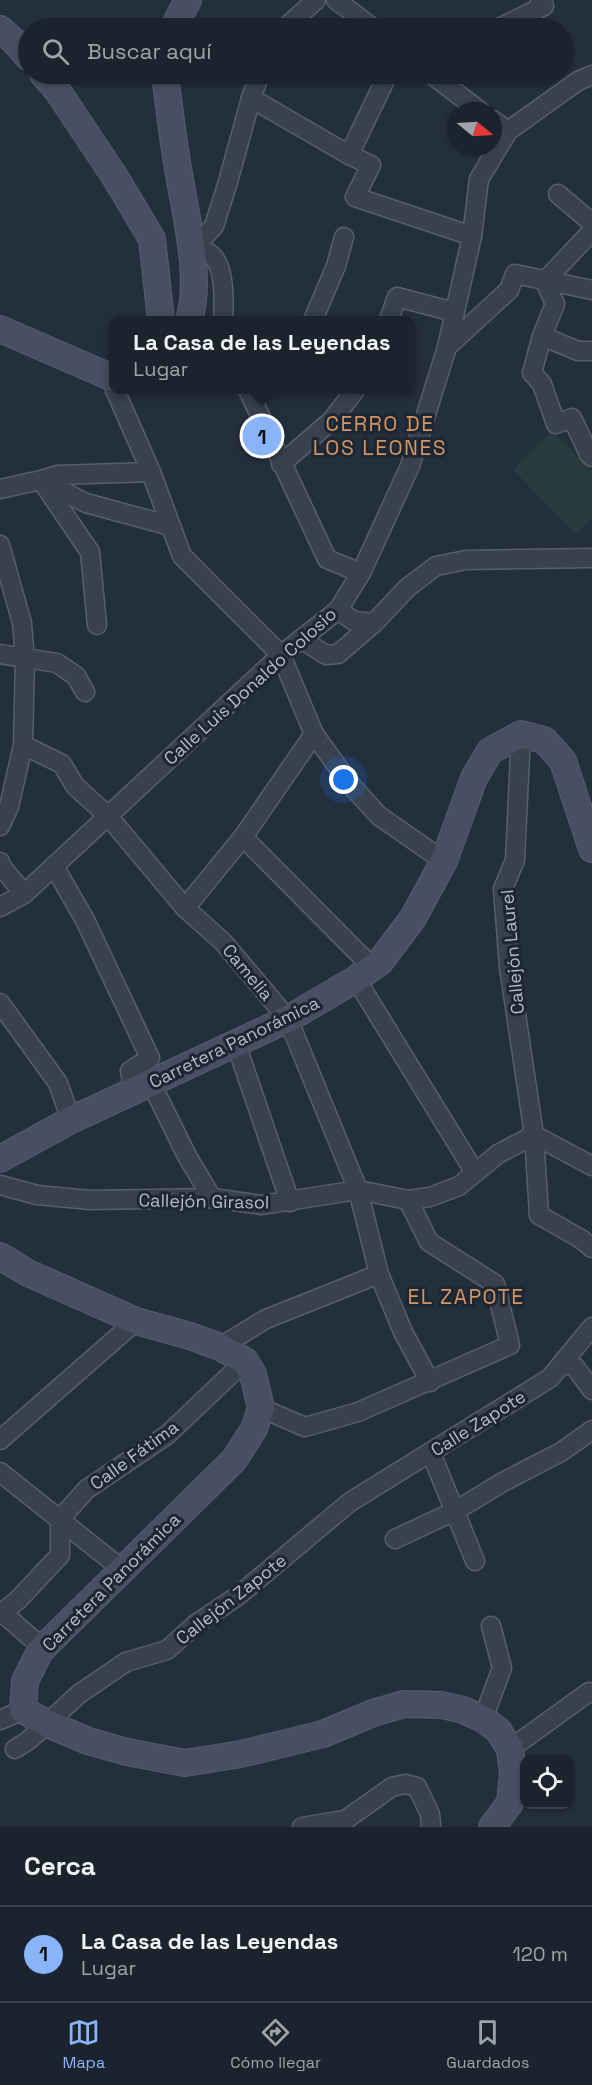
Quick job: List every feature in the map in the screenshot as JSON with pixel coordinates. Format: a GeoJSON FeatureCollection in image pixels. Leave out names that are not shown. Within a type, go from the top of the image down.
{"type":"FeatureCollection","features":[{"type":"Feature","properties":{"kind":"street"},"geometry":{"type":"LineString","coordinates":[[179,18],[188,0]]}},
{"type":"Feature","properties":{"kind":"street"},"geometry":{"type":"LineString","coordinates":[[296,18],[316,0]]}},
{"type":"Feature","properties":{"kind":"street"},"geometry":{"type":"LineString","coordinates":[[336,0],[360,18]]}},
{"type":"Feature","properties":{"kind":"street"},"geometry":{"type":"LineString","coordinates":[[519,18],[544,6],[540,0]]}},
{"type":"Feature","properties":{"kind":"street"},"geometry":{"type":"LineString","coordinates":[[0,29],[18,45]]}},
{"type":"Feature","properties":{"kind":"street","name":"Calle Luis Donaldo Colosio"},"geometry":{"type":"LineString","coordinates":[[574,83],[592,75]]}},
{"type":"Feature","properties":{"kind":"street"},"geometry":{"type":"LineString","coordinates":[[52,84],[116,177],[152,239],[160,316]]}},
{"type":"Feature","properties":{"kind":"street"},"geometry":{"type":"LineString","coordinates":[[166,84],[170,121],[192,250],[191,314],[223,315],[222,278],[218,263],[208,253],[192,250]]}},
{"type":"Feature","properties":{"kind":"street"},"geometry":{"type":"LineString","coordinates":[[192,250],[214,226],[256,84]]}},
{"type":"Feature","properties":{"kind":"street"},"geometry":{"type":"LineString","coordinates":[[350,155],[383,84]]}},
{"type":"Feature","properties":{"kind":"street"},"geometry":{"type":"LineString","coordinates":[[449,84],[470,102]]}},
{"type":"Feature","properties":{"kind":"street","name":"Calle Luis Donaldo Colosio"},"geometry":{"type":"LineString","coordinates":[[502,125],[573,84]]}},
{"type":"Feature","properties":{"kind":"street"},"geometry":{"type":"LineString","coordinates":[[251,98],[371,165],[355,197],[472,236]]}},
{"type":"Feature","properties":{"kind":"street","name":"Calle Luis Donaldo Colosio"},"geometry":{"type":"LineString","coordinates":[[0,907],[24,894],[281,655],[338,610],[361,573],[410,466],[447,347],[472,236],[479,179],[488,156]]}},
{"type":"Feature","properties":{"kind":"street"},"geometry":{"type":"LineString","coordinates":[[558,194],[588,212]]}},
{"type":"Feature","properties":{"kind":"street"},"geometry":{"type":"LineString","coordinates":[[545,281],[592,231]]}},
{"type":"Feature","properties":{"kind":"street"},"geometry":{"type":"LineString","coordinates":[[315,316],[336,266],[344,237]]}},
{"type":"Feature","properties":{"kind":"street"},"geometry":{"type":"LineString","coordinates":[[447,347],[509,290],[515,274],[592,290]]}},
{"type":"Feature","properties":{"kind":"street"},"geometry":{"type":"LineString","coordinates":[[545,281],[555,304],[532,374],[542,384],[556,424],[572,418],[592,457]]}},
{"type":"Feature","properties":{"kind":"street"},"geometry":{"type":"LineString","coordinates":[[391,316],[397,297],[454,312]]}},
{"type":"Feature","properties":{"kind":"street"},"geometry":{"type":"LineString","coordinates":[[0,329],[109,381]]}},
{"type":"Feature","properties":{"kind":"street"},"geometry":{"type":"LineString","coordinates":[[543,336],[578,351],[592,351]]}},
{"type":"Feature","properties":{"kind":"street"},"geometry":{"type":"LineString","coordinates":[[118,394],[151,472],[182,556],[281,655],[314,734],[350,784],[379,816],[444,861]]}},
{"type":"Feature","properties":{"kind":"street"},"geometry":{"type":"LineString","coordinates":[[250,394],[327,560],[361,573]]}},
{"type":"Feature","properties":{"kind":"street"},"geometry":{"type":"LineString","coordinates":[[281,464],[332,420],[352,394]]}},
{"type":"Feature","properties":{"kind":"street"},"geometry":{"type":"LineString","coordinates":[[0,489],[57,475],[151,472]]}},
{"type":"Feature","properties":{"kind":"street"},"geometry":{"type":"LineString","coordinates":[[41,480],[86,503],[171,526]]}},
{"type":"Feature","properties":{"kind":"street"},"geometry":{"type":"LineString","coordinates":[[41,480],[90,552],[97,625]]}},
{"type":"Feature","properties":{"kind":"street"},"geometry":{"type":"LineString","coordinates":[[0,545],[22,623],[25,659],[23,745],[0,826]]}},
{"type":"Feature","properties":{"kind":"street"},"geometry":{"type":"LineString","coordinates":[[301,639],[326,655],[338,654],[374,623],[407,588],[436,566],[466,560],[592,558]]}},
{"type":"Feature","properties":{"kind":"street"},"geometry":{"type":"LineString","coordinates":[[338,610],[354,621],[374,623]]}},
{"type":"Feature","properties":{"kind":"street"},"geometry":{"type":"LineString","coordinates":[[0,654],[57,663],[76,676],[86,692]]}},
{"type":"Feature","properties":{"kind":"street"},"geometry":{"type":"LineString","coordinates":[[185,908],[243,837],[314,734]]}},
{"type":"Feature","properties":{"kind":"street"},"geometry":{"type":"LineString","coordinates":[[521,734],[544,740],[563,761],[592,849]]}},
{"type":"Feature","properties":{"kind":"street","name":"Carretera Panorámica"},"geometry":{"type":"LineString","coordinates":[[0,1159],[72,1120],[288,1019],[380,962],[413,918],[444,861],[474,778],[490,751],[521,734]]}},
{"type":"Feature","properties":{"kind":"street","name":"Callejón Laurel"},"geometry":{"type":"LineString","coordinates":[[521,734],[516,860],[503,889],[509,967],[534,1135]]}},
{"type":"Feature","properties":{"kind":"street","name":"Camelia"},"geometry":{"type":"LineString","coordinates":[[23,745],[62,764],[75,786],[108,816],[185,908],[223,942],[288,1019],[358,1190],[379,1274],[403,1332],[430,1382]]}},
{"type":"Feature","properties":{"kind":"street"},"geometry":{"type":"LineString","coordinates":[[243,837],[365,973],[474,1172]]}},
{"type":"Feature","properties":{"kind":"street"},"geometry":{"type":"LineString","coordinates":[[0,865],[24,894]]}},
{"type":"Feature","properties":{"kind":"street"},"geometry":{"type":"LineString","coordinates":[[54,866],[85,920],[150,1058],[130,1071],[143,1087],[212,1198]]}},
{"type":"Feature","properties":{"kind":"street"},"geometry":{"type":"LineString","coordinates":[[0,1003],[58,1083],[72,1120]]}},
{"type":"Feature","properties":{"kind":"street"},"geometry":{"type":"LineString","coordinates":[[236,1044],[290,1202]]}},
{"type":"Feature","properties":{"kind":"street"},"geometry":{"type":"LineString","coordinates":[[534,1135],[592,1166]]}},
{"type":"Feature","properties":{"kind":"street"},"geometry":{"type":"LineString","coordinates":[[534,1135],[539,1215],[581,1239],[592,1248]]}},
{"type":"Feature","properties":{"kind":"street","name":"Callejón Girasol"},"geometry":{"type":"LineString","coordinates":[[0,1185],[37,1195],[90,1200],[212,1198],[262,1205],[358,1190],[408,1200],[430,1197],[459,1186],[498,1154],[534,1135]]}},
{"type":"Feature","properties":{"kind":"street"},"geometry":{"type":"LineString","coordinates":[[0,1256],[28,1273],[136,1321],[220,1347],[245,1361],[253,1374],[261,1407],[305,1427],[358,1412],[510,1345],[495,1284],[429,1242],[408,1200]]}},
{"type":"Feature","properties":{"kind":"street"},"geometry":{"type":"LineString","coordinates":[[220,1347],[266,1318],[379,1274]]}},
{"type":"Feature","properties":{"kind":"street"},"geometry":{"type":"LineString","coordinates":[[0,1440],[136,1321]]}},
{"type":"Feature","properties":{"kind":"street","name":"Calle Zapote"},"geometry":{"type":"LineString","coordinates":[[350,1502],[550,1378],[592,1327]]}},
{"type":"Feature","properties":{"kind":"street","name":"Calle Fátima"},"geometry":{"type":"LineString","coordinates":[[60,1519],[87,1489],[167,1435],[245,1361]]}},
{"type":"Feature","properties":{"kind":"street"},"geometry":{"type":"LineString","coordinates":[[563,1363],[575,1367],[592,1390]]}},
{"type":"Feature","properties":{"kind":"street","name":"Carretera Panorámica"},"geometry":{"type":"LineString","coordinates":[[23,1710],[25,1681],[40,1651],[234,1460],[254,1429],[261,1407]]}},
{"type":"Feature","properties":{"kind":"street"},"geometry":{"type":"LineString","coordinates":[[395,1539],[455,1511],[503,1482],[561,1452],[592,1430]]}},
{"type":"Feature","properties":{"kind":"street"},"geometry":{"type":"LineString","coordinates":[[431,1453],[476,1561]]}},
{"type":"Feature","properties":{"kind":"street"},"geometry":{"type":"LineString","coordinates":[[0,1472],[123,1570]]}},
{"type":"Feature","properties":{"kind":"street","name":"Callejón Zapote"},"geometry":{"type":"LineString","coordinates":[[48,1724],[79,1694],[126,1662],[168,1650],[196,1624],[239,1595],[350,1502]]}},
{"type":"Feature","properties":{"kind":"street"},"geometry":{"type":"LineString","coordinates":[[43,1648],[1,1613],[18,1600],[60,1556],[60,1519]]}},
{"type":"Feature","properties":{"kind":"street"},"geometry":{"type":"LineString","coordinates":[[483,1719],[501,1668],[491,1626]]}},
{"type":"Feature","properties":{"kind":"street"},"geometry":{"type":"LineString","coordinates":[[510,1749],[589,1692],[592,1694]]}},
{"type":"Feature","properties":{"kind":"street"},"geometry":{"type":"LineString","coordinates":[[0,1720],[23,1710],[48,1724],[98,1744],[185,1763],[241,1754],[323,1734],[373,1713],[404,1704],[442,1705],[463,1710],[483,1719],[498,1730],[510,1749],[513,1774],[510,1803],[492,1827]]}},
{"type":"Feature","properties":{"kind":"street"},"geometry":{"type":"LineString","coordinates":[[15,1749],[48,1724]]}},
{"type":"Feature","properties":{"kind":"street"},"geometry":{"type":"LineString","coordinates":[[302,1827],[341,1825],[392,1787],[405,1784],[417,1787],[421,1793],[430,1814],[431,1827]]}},
{"type":"Feature","properties":{"kind":"green space"},"geometry":{"type":"Polygon","coordinates":[[[552,431],[592,471],[592,518],[576,534],[513,470],[552,431]]]}},
{"type":"Feature","properties":{"kind":"place","name":"La Casa de las Leyendas"},"geometry":{"type":"Point","coordinates":[262,436]}},
{"type":"Feature","properties":{"kind":"district","name":"CERRO DE LOS LEONES"},"geometry":{"type":"Point","coordinates":[380,435]}},
{"type":"Feature","properties":{"kind":"district","name":"EL ZAPOTE"},"geometry":{"type":"Point","coordinates":[466,1296]}}]}
